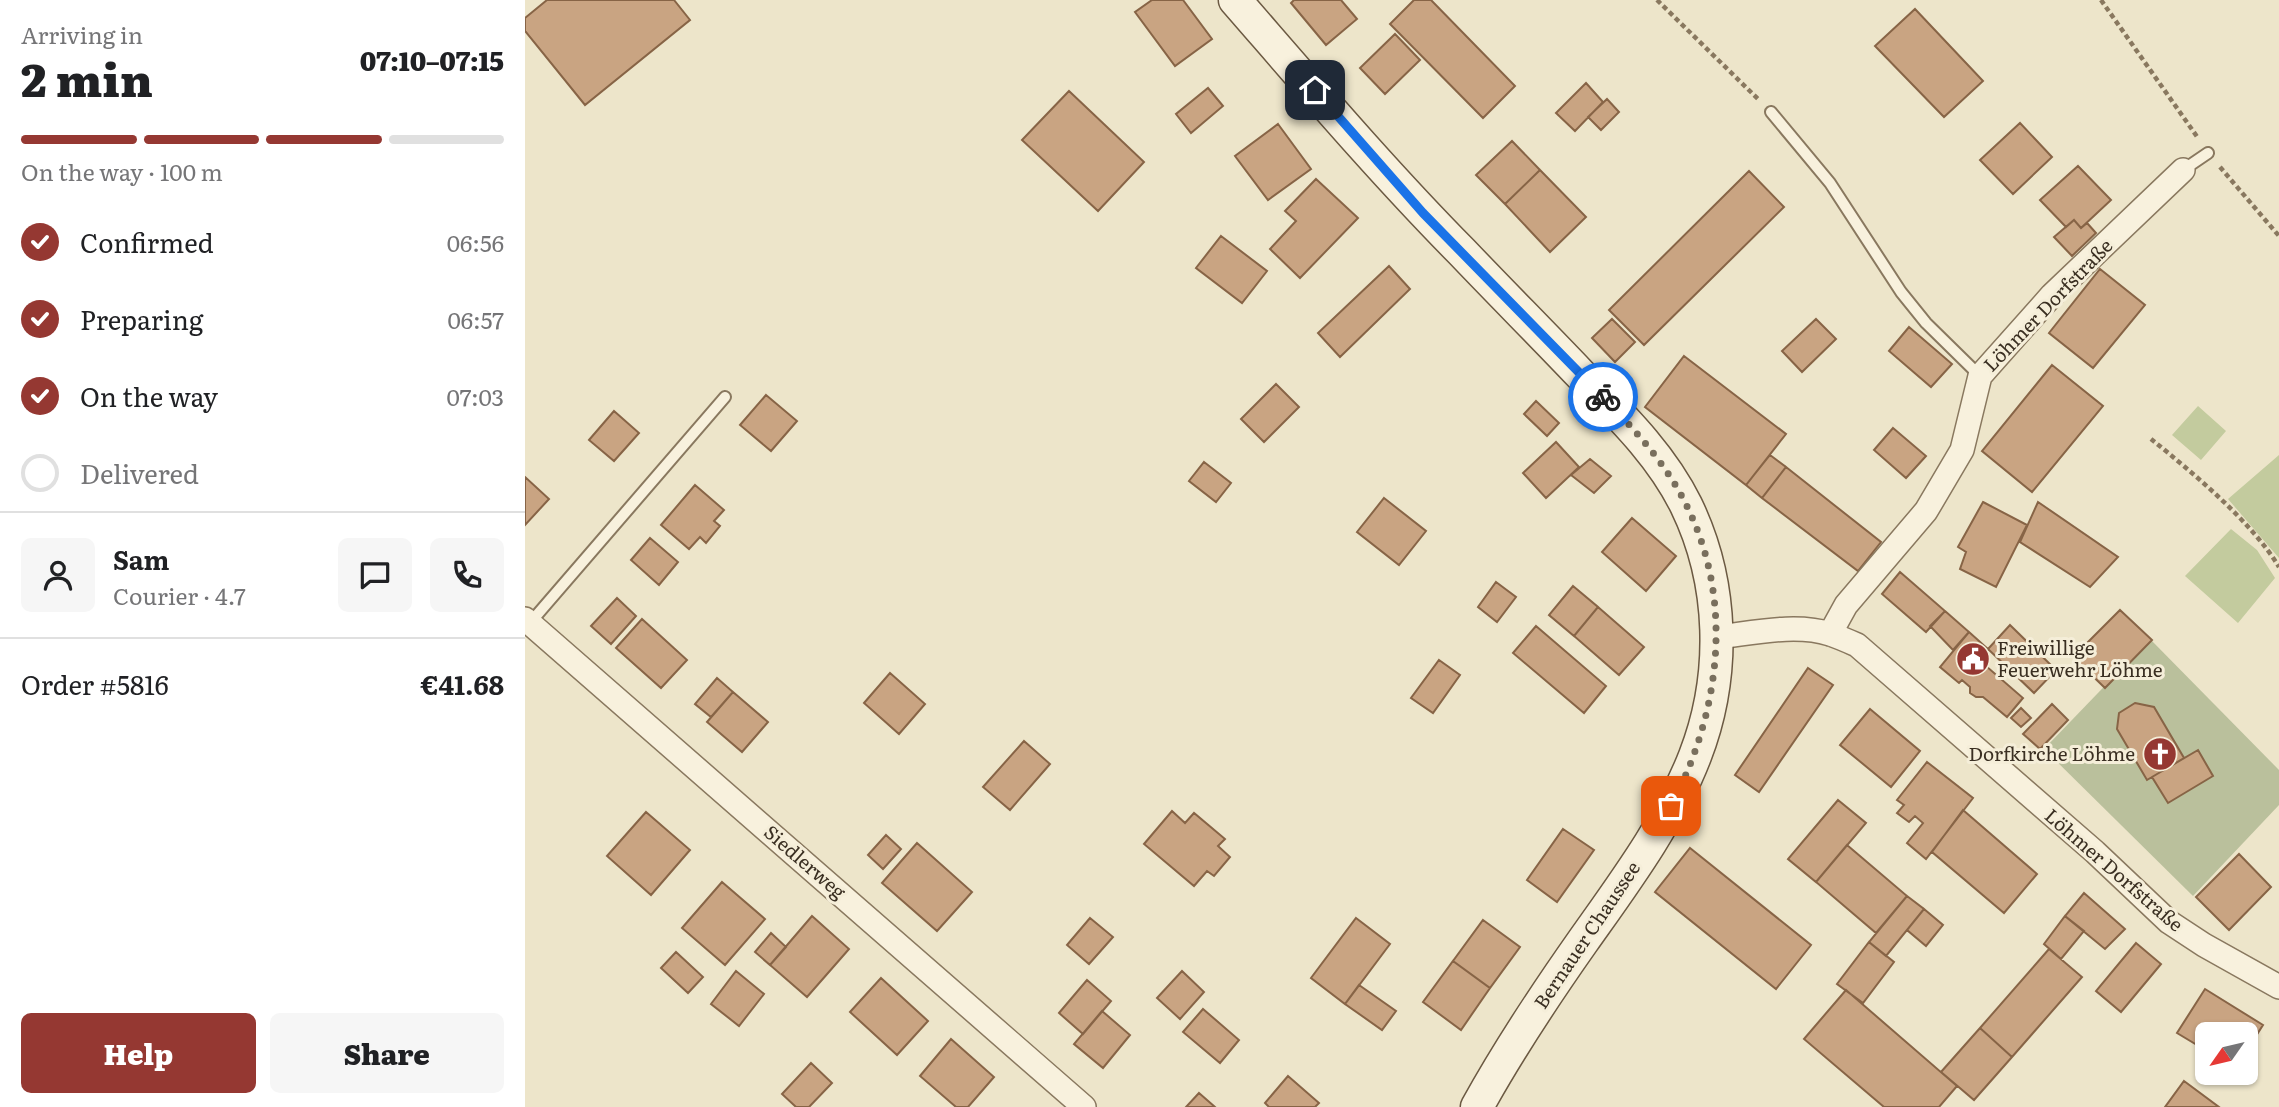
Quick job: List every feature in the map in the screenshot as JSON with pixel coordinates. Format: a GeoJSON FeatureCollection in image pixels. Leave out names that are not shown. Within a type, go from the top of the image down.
{"type":"FeatureCollection","features":[{"type":"Feature","properties":{"kind":"main road"},"geometry":{"type":"LineString","coordinates":[[1235,0],[1423,213],[1649,447],[1680,493],[1706,556],[1718,637]]}},
{"type":"Feature","properties":{"kind":"main road","name":"Bernauer Chaussee"},"geometry":{"type":"LineString","coordinates":[[1477,1107],[1525,1026],[1631,873],[1681,787],[1696,754],[1710,704],[1718,637]]}},
{"type":"Feature","properties":{"kind":"street","name":"Löhmer Dorfstraße"},"geometry":{"type":"LineString","coordinates":[[1830,634],[1846,605],[1926,511],[1962,450],[1980,376],[2052,295],[2183,170]]}},
{"type":"Feature","properties":{"kind":"street","name":"Siedlerweg"},"geometry":{"type":"LineString","coordinates":[[528,621],[1084,1107]]}},
{"type":"Feature","properties":{"kind":"street","name":"Löhmer Dorfstraße"},"geometry":{"type":"LineString","coordinates":[[1718,637],[1814,631],[1830,634],[1857,645],[2095,852],[2169,922],[2276,982]]}},
{"type":"Feature","properties":{"kind":"lane"},"geometry":{"type":"LineString","coordinates":[[1771,112],[1830,183],[1901,292],[1926,323],[1980,376]]}},
{"type":"Feature","properties":{"kind":"lane"},"geometry":{"type":"LineString","coordinates":[[2183,170],[2208,153]]}},
{"type":"Feature","properties":{"kind":"lane"},"geometry":{"type":"LineString","coordinates":[[528,621],[725,397]]}},
{"type":"Feature","properties":{"kind":"path"},"geometry":{"type":"LineString","coordinates":[[1657,0],[1771,112]]}},
{"type":"Feature","properties":{"kind":"path"},"geometry":{"type":"LineString","coordinates":[[2101,0],[2208,153],[2279,236]]}},
{"type":"Feature","properties":{"kind":"path"},"geometry":{"type":"LineString","coordinates":[[2151,439],[2175,458],[2254,533],[2279,567]]}},
{"type":"Feature","properties":{"kind":"green space"},"geometry":{"type":"Polygon","coordinates":[[[2198,406],[2226,431],[2201,460],[2172,435],[2198,406]]]}},
{"type":"Feature","properties":{"kind":"green space"},"geometry":{"type":"Polygon","coordinates":[[[2279,455],[2279,558],[2228,499],[2279,455]]]}},
{"type":"Feature","properties":{"kind":"green space"},"geometry":{"type":"Polygon","coordinates":[[[2231,529],[2257,550],[2275,578],[2238,623],[2185,576],[2231,529]]]}},
{"type":"Feature","properties":{"kind":"green space"},"geometry":{"type":"Polygon","coordinates":[[[2150,639],[2279,770],[2279,805],[2193,896],[2044,749],[2150,639]]]}},
{"type":"Feature","properties":{"kind":"building"},"geometry":{"type":"Polygon","coordinates":[[[547,0],[674,0],[690,20],[585,105],[525,31],[525,18],[547,0]]]}},
{"type":"Feature","properties":{"kind":"building"},"geometry":{"type":"Polygon","coordinates":[[[1152,0],[1183,0],[1212,39],[1175,66],[1135,12],[1152,0]]]}},
{"type":"Feature","properties":{"kind":"building"},"geometry":{"type":"Polygon","coordinates":[[[1294,0],[1341,0],[1357,19],[1326,45],[1291,3],[1294,0]]]}},
{"type":"Feature","properties":{"kind":"building"},"geometry":{"type":"Polygon","coordinates":[[[1414,0],[1431,0],[1515,86],[1483,118],[1390,24],[1414,0]]]}},
{"type":"Feature","properties":{"kind":"building"},"geometry":{"type":"Polygon","coordinates":[[[1915,9],[1983,81],[1944,117],[1875,46],[1915,9]]]}},
{"type":"Feature","properties":{"kind":"building"},"geometry":{"type":"Polygon","coordinates":[[[1395,34],[1420,60],[1385,94],[1360,68],[1395,34]]]}},
{"type":"Feature","properties":{"kind":"building"},"geometry":{"type":"Polygon","coordinates":[[[1586,83],[1603,102],[1575,131],[1556,113],[1586,83]]]}},
{"type":"Feature","properties":{"kind":"building"},"geometry":{"type":"Polygon","coordinates":[[[1208,88],[1223,106],[1191,133],[1176,114],[1208,88]]]}},
{"type":"Feature","properties":{"kind":"building"},"geometry":{"type":"Polygon","coordinates":[[[1069,91],[1144,162],[1098,211],[1022,140],[1069,91]]]}},
{"type":"Feature","properties":{"kind":"building"},"geometry":{"type":"Polygon","coordinates":[[[1607,99],[1619,112],[1601,130],[1588,117],[1607,99]]]}},
{"type":"Feature","properties":{"kind":"building"},"geometry":{"type":"Polygon","coordinates":[[[2020,123],[2052,157],[2013,194],[1980,160],[2020,123]]]}},
{"type":"Feature","properties":{"kind":"building"},"geometry":{"type":"Polygon","coordinates":[[[1278,124],[1311,169],[1268,200],[1235,156],[1278,124]]]}},
{"type":"Feature","properties":{"kind":"building"},"geometry":{"type":"Polygon","coordinates":[[[1512,141],[1540,170],[1505,204],[1476,175],[1512,141]]]}},
{"type":"Feature","properties":{"kind":"building"},"geometry":{"type":"Polygon","coordinates":[[[2078,166],[2111,200],[2081,228],[2074,220],[2066,227],[2040,200],[2078,166]]]}},
{"type":"Feature","properties":{"kind":"building"},"geometry":{"type":"Polygon","coordinates":[[[1540,170],[1586,217],[1550,252],[1505,204],[1540,170]]]}},
{"type":"Feature","properties":{"kind":"building"},"geometry":{"type":"Polygon","coordinates":[[[1749,171],[1784,207],[1644,345],[1609,310],[1749,171]]]}},
{"type":"Feature","properties":{"kind":"building"},"geometry":{"type":"Polygon","coordinates":[[[1316,179],[1358,218],[1300,278],[1270,249],[1296,221],[1285,211],[1316,179]]]}},
{"type":"Feature","properties":{"kind":"building"},"geometry":{"type":"Polygon","coordinates":[[[2074,220],[2081,228],[2087,223],[2096,233],[2072,256],[2054,237],[2074,220]]]}},
{"type":"Feature","properties":{"kind":"building"},"geometry":{"type":"Polygon","coordinates":[[[1221,236],[1267,271],[1242,303],[1196,268],[1221,236]]]}},
{"type":"Feature","properties":{"kind":"building"},"geometry":{"type":"Polygon","coordinates":[[[1389,266],[1410,289],[1340,357],[1318,333],[1389,266]]]}},
{"type":"Feature","properties":{"kind":"building"},"geometry":{"type":"Polygon","coordinates":[[[2100,269],[2145,305],[2093,368],[2049,333],[2100,269]]]}},
{"type":"Feature","properties":{"kind":"building"},"geometry":{"type":"Polygon","coordinates":[[[1612,319],[1635,342],[1615,362],[1592,338],[1612,319]]]}},
{"type":"Feature","properties":{"kind":"building"},"geometry":{"type":"Polygon","coordinates":[[[1816,319],[1836,339],[1802,372],[1782,351],[1816,319]]]}},
{"type":"Feature","properties":{"kind":"building"},"geometry":{"type":"Polygon","coordinates":[[[1909,327],[1952,364],[1931,387],[1889,351],[1909,327]]]}},
{"type":"Feature","properties":{"kind":"building"},"geometry":{"type":"Polygon","coordinates":[[[1684,356],[1786,434],[1746,485],[1645,407],[1684,356]]]}},
{"type":"Feature","properties":{"kind":"building"},"geometry":{"type":"Polygon","coordinates":[[[2052,365],[2103,406],[2032,492],[1982,451],[2052,365]]]}},
{"type":"Feature","properties":{"kind":"building"},"geometry":{"type":"Polygon","coordinates":[[[1276,384],[1299,407],[1264,442],[1241,419],[1276,384]]]}},
{"type":"Feature","properties":{"kind":"building"},"geometry":{"type":"Polygon","coordinates":[[[766,395],[797,421],[771,451],[740,425],[766,395]]]}},
{"type":"Feature","properties":{"kind":"building"},"geometry":{"type":"Polygon","coordinates":[[[1536,401],[1559,423],[1547,436],[1524,414],[1536,401]]]}},
{"type":"Feature","properties":{"kind":"building"},"geometry":{"type":"Polygon","coordinates":[[[614,411],[639,433],[614,461],[589,440],[614,411]]]}},
{"type":"Feature","properties":{"kind":"building"},"geometry":{"type":"Polygon","coordinates":[[[1893,428],[1926,456],[1906,478],[1874,450],[1893,428]]]}},
{"type":"Feature","properties":{"kind":"building"},"geometry":{"type":"Polygon","coordinates":[[[1556,442],[1579,467],[1546,498],[1523,473],[1556,442]]]}},
{"type":"Feature","properties":{"kind":"building"},"geometry":{"type":"Polygon","coordinates":[[[1770,455],[1786,467],[1762,498],[1746,485],[1770,455]]]}},
{"type":"Feature","properties":{"kind":"building"},"geometry":{"type":"Polygon","coordinates":[[[1590,459],[1611,476],[1594,493],[1571,475],[1590,459]]]}},
{"type":"Feature","properties":{"kind":"building"},"geometry":{"type":"Polygon","coordinates":[[[1204,462],[1231,483],[1216,502],[1189,481],[1204,462]]]}},
{"type":"Feature","properties":{"kind":"building"},"geometry":{"type":"Polygon","coordinates":[[[1786,467],[1881,542],[1858,571],[1762,498],[1786,467]]]}},
{"type":"Feature","properties":{"kind":"building"},"geometry":{"type":"Polygon","coordinates":[[[525,477],[549,499],[525,525],[525,477]]]}},
{"type":"Feature","properties":{"kind":"building"},"geometry":{"type":"Polygon","coordinates":[[[695,485],[724,510],[714,521],[720,526],[706,543],[700,537],[689,549],[661,525],[695,485]]]}},
{"type":"Feature","properties":{"kind":"building"},"geometry":{"type":"Polygon","coordinates":[[[1384,498],[1426,531],[1399,565],[1357,532],[1384,498]]]}},
{"type":"Feature","properties":{"kind":"building"},"geometry":{"type":"Polygon","coordinates":[[[1983,502],[2027,525],[1996,587],[1960,569],[1966,552],[1958,547],[1983,502]]]}},
{"type":"Feature","properties":{"kind":"building"},"geometry":{"type":"Polygon","coordinates":[[[2038,502],[2118,557],[2090,587],[2020,542],[2038,502]]]}},
{"type":"Feature","properties":{"kind":"building"},"geometry":{"type":"Polygon","coordinates":[[[1632,518],[1676,556],[1646,591],[1602,552],[1632,518]]]}},
{"type":"Feature","properties":{"kind":"building"},"geometry":{"type":"Polygon","coordinates":[[[650,538],[678,562],[659,585],[631,560],[650,538]]]}},
{"type":"Feature","properties":{"kind":"building"},"geometry":{"type":"Polygon","coordinates":[[[1900,572],[1945,611],[1926,632],[1882,594],[1900,572]]]}},
{"type":"Feature","properties":{"kind":"building"},"geometry":{"type":"Polygon","coordinates":[[[1496,582],[1516,597],[1497,622],[1478,607],[1496,582]]]}},
{"type":"Feature","properties":{"kind":"building"},"geometry":{"type":"Polygon","coordinates":[[[1573,586],[1598,607],[1574,636],[1549,615],[1573,586]]]}},
{"type":"Feature","properties":{"kind":"building"},"geometry":{"type":"Polygon","coordinates":[[[617,598],[636,616],[611,644],[591,626],[617,598]]]}},
{"type":"Feature","properties":{"kind":"building"},"geometry":{"type":"Polygon","coordinates":[[[1598,607],[1644,647],[1619,675],[1574,636],[1598,607]]]}},
{"type":"Feature","properties":{"kind":"building"},"geometry":{"type":"Polygon","coordinates":[[[2120,610],[2152,640],[2105,688],[2073,657],[2120,610]]]}},
{"type":"Feature","properties":{"kind":"building"},"geometry":{"type":"Polygon","coordinates":[[[1945,611],[1969,632],[1953,650],[1930,626],[1945,611]]]}},
{"type":"Feature","properties":{"kind":"building"},"geometry":{"type":"Polygon","coordinates":[[[642,619],[687,660],[661,688],[616,648],[642,619]]]}},
{"type":"Feature","properties":{"kind":"building"},"geometry":{"type":"Polygon","coordinates":[[[2010,625],[2056,670],[2034,693],[1988,649],[2010,625]]]}},
{"type":"Feature","properties":{"kind":"building"},"geometry":{"type":"Polygon","coordinates":[[[1536,626],[1606,686],[1584,713],[1513,653],[1536,626]]]}},
{"type":"Feature","properties":{"kind":"building"},"geometry":{"type":"Polygon","coordinates":[[[1969,632],[1988,649],[1979,660],[2023,698],[2007,717],[1983,697],[1970,693],[1970,687],[1962,680],[1959,683],[1940,667],[1969,632]]]}},
{"type":"Feature","properties":{"kind":"building"},"geometry":{"type":"Polygon","coordinates":[[[1439,660],[1460,675],[1433,713],[1411,698],[1439,660]]]}},
{"type":"Feature","properties":{"kind":"building"},"geometry":{"type":"Polygon","coordinates":[[[1808,668],[1833,685],[1759,792],[1735,775],[1808,668]]]}},
{"type":"Feature","properties":{"kind":"building"},"geometry":{"type":"Polygon","coordinates":[[[890,673],[925,704],[899,734],[864,703],[890,673]]]}},
{"type":"Feature","properties":{"kind":"building"},"geometry":{"type":"Polygon","coordinates":[[[717,678],[733,692],[711,717],[695,704],[717,678]]]}},
{"type":"Feature","properties":{"kind":"building"},"geometry":{"type":"Polygon","coordinates":[[[733,692],[768,722],[742,752],[707,722],[733,692]]]}},
{"type":"Feature","properties":{"kind":"building"},"geometry":{"type":"Polygon","coordinates":[[[2135,703],[2154,707],[2184,758],[2147,780],[2117,729],[2119,713],[2135,703]]]}},
{"type":"Feature","properties":{"kind":"building"},"geometry":{"type":"Polygon","coordinates":[[[2052,704],[2068,720],[2040,749],[2023,734],[2052,704]]]}},
{"type":"Feature","properties":{"kind":"building"},"geometry":{"type":"Polygon","coordinates":[[[2021,708],[2031,718],[2021,727],[2011,718],[2021,708]]]}},
{"type":"Feature","properties":{"kind":"building"},"geometry":{"type":"Polygon","coordinates":[[[1870,709],[1920,751],[1891,787],[1840,745],[1870,709]]]}},
{"type":"Feature","properties":{"kind":"building"},"geometry":{"type":"Polygon","coordinates":[[[1024,741],[1050,764],[1010,810],[983,787],[1024,741]]]}},
{"type":"Feature","properties":{"kind":"building"},"geometry":{"type":"Polygon","coordinates":[[[2198,750],[2213,776],[2168,803],[2152,777],[2198,750]]]}},
{"type":"Feature","properties":{"kind":"building"},"geometry":{"type":"Polygon","coordinates":[[[1927,762],[1973,798],[1926,859],[1907,843],[1923,823],[1915,816],[1909,822],[1897,813],[1904,805],[1897,800],[1927,762]]]}},
{"type":"Feature","properties":{"kind":"building"},"geometry":{"type":"Polygon","coordinates":[[[1838,800],[1866,823],[1816,882],[1788,859],[1838,800]]]}},
{"type":"Feature","properties":{"kind":"building"},"geometry":{"type":"Polygon","coordinates":[[[1963,810],[2037,874],[2004,913],[1932,852],[1963,810]]]}},
{"type":"Feature","properties":{"kind":"building"},"geometry":{"type":"Polygon","coordinates":[[[1172,811],[1185,823],[1194,813],[1225,839],[1218,846],[1230,857],[1214,876],[1207,871],[1194,886],[1144,844],[1172,811]]]}},
{"type":"Feature","properties":{"kind":"building"},"geometry":{"type":"Polygon","coordinates":[[[646,812],[690,850],[651,895],[607,856],[646,812]]]}},
{"type":"Feature","properties":{"kind":"building"},"geometry":{"type":"Polygon","coordinates":[[[1563,829],[1594,850],[1557,902],[1527,880],[1563,829]]]}},
{"type":"Feature","properties":{"kind":"building"},"geometry":{"type":"Polygon","coordinates":[[[886,835],[901,849],[883,869],[868,855],[886,835]]]}},
{"type":"Feature","properties":{"kind":"building"},"geometry":{"type":"Polygon","coordinates":[[[917,843],[972,892],[937,931],[882,883],[917,843]]]}},
{"type":"Feature","properties":{"kind":"building"},"geometry":{"type":"Polygon","coordinates":[[[1847,845],[1907,896],[1876,933],[1816,882],[1847,845]]]}},
{"type":"Feature","properties":{"kind":"building"},"geometry":{"type":"Polygon","coordinates":[[[1690,848],[1811,945],[1776,989],[1655,892],[1690,848]]]}},
{"type":"Feature","properties":{"kind":"building"},"geometry":{"type":"Polygon","coordinates":[[[2239,854],[2271,887],[2229,930],[2196,897],[2239,854]]]}},
{"type":"Feature","properties":{"kind":"building"},"geometry":{"type":"Polygon","coordinates":[[[722,882],[765,919],[725,965],[682,928],[722,882]]]}},
{"type":"Feature","properties":{"kind":"building"},"geometry":{"type":"Polygon","coordinates":[[[2084,893],[2125,929],[2105,949],[2065,916],[2084,893]]]}},
{"type":"Feature","properties":{"kind":"building"},"geometry":{"type":"Polygon","coordinates":[[[1907,896],[1924,909],[1886,956],[1869,942],[1907,896]]]}},
{"type":"Feature","properties":{"kind":"building"},"geometry":{"type":"Polygon","coordinates":[[[1924,909],[1943,925],[1926,946],[1907,930],[1924,909]]]}},
{"type":"Feature","properties":{"kind":"building"},"geometry":{"type":"Polygon","coordinates":[[[812,916],[849,949],[807,997],[770,965],[812,916]]]}},
{"type":"Feature","properties":{"kind":"building"},"geometry":{"type":"Polygon","coordinates":[[[2065,916],[2084,931],[2061,959],[2044,944],[2065,916]]]}},
{"type":"Feature","properties":{"kind":"building"},"geometry":{"type":"Polygon","coordinates":[[[1090,918],[1113,937],[1089,964],[1067,945],[1090,918]]]}},
{"type":"Feature","properties":{"kind":"building"},"geometry":{"type":"Polygon","coordinates":[[[1356,918],[1390,944],[1345,1004],[1311,978],[1356,918]]]}},
{"type":"Feature","properties":{"kind":"building"},"geometry":{"type":"Polygon","coordinates":[[[1483,920],[1520,947],[1490,988],[1453,961],[1483,920]]]}},
{"type":"Feature","properties":{"kind":"building"},"geometry":{"type":"Polygon","coordinates":[[[771,933],[786,947],[770,965],[755,952],[771,933]]]}},
{"type":"Feature","properties":{"kind":"building"},"geometry":{"type":"Polygon","coordinates":[[[1869,942],[1894,962],[1863,1003],[1837,984],[1869,942]]]}},
{"type":"Feature","properties":{"kind":"building"},"geometry":{"type":"Polygon","coordinates":[[[2136,943],[2161,964],[2121,1012],[2096,991],[2136,943]]]}},
{"type":"Feature","properties":{"kind":"building"},"geometry":{"type":"Polygon","coordinates":[[[2049,949],[2082,977],[2012,1057],[1980,1028],[2049,949]]]}},
{"type":"Feature","properties":{"kind":"building"},"geometry":{"type":"Polygon","coordinates":[[[676,952],[703,977],[688,993],[661,968],[676,952]]]}},
{"type":"Feature","properties":{"kind":"building"},"geometry":{"type":"Polygon","coordinates":[[[1453,961],[1490,988],[1461,1030],[1423,1002],[1453,961]]]}},
{"type":"Feature","properties":{"kind":"building"},"geometry":{"type":"Polygon","coordinates":[[[736,971],[764,994],[739,1026],[711,1004],[736,971]]]}},
{"type":"Feature","properties":{"kind":"building"},"geometry":{"type":"Polygon","coordinates":[[[1182,971],[1204,992],[1180,1019],[1157,998],[1182,971]]]}},
{"type":"Feature","properties":{"kind":"building"},"geometry":{"type":"Polygon","coordinates":[[[881,978],[928,1021],[897,1055],[850,1012],[881,978]]]}},
{"type":"Feature","properties":{"kind":"building"},"geometry":{"type":"Polygon","coordinates":[[[1087,980],[1111,1001],[1083,1034],[1059,1013],[1087,980]]]}},
{"type":"Feature","properties":{"kind":"building"},"geometry":{"type":"Polygon","coordinates":[[[1359,985],[1396,1011],[1382,1030],[1345,1004],[1359,985]]]}},
{"type":"Feature","properties":{"kind":"building"},"geometry":{"type":"Polygon","coordinates":[[[2205,989],[2263,1025],[2258,1033],[2258,1022],[2195,1022],[2195,1044],[2177,1033],[2205,989]]]}},
{"type":"Feature","properties":{"kind":"building"},"geometry":{"type":"Polygon","coordinates":[[[1846,990],[1957,1086],[1939,1107],[1884,1107],[1804,1039],[1846,990]]]}},
{"type":"Feature","properties":{"kind":"building"},"geometry":{"type":"Polygon","coordinates":[[[1203,1009],[1239,1040],[1220,1063],[1183,1032],[1203,1009]]]}},
{"type":"Feature","properties":{"kind":"building"},"geometry":{"type":"Polygon","coordinates":[[[1102,1011],[1130,1035],[1103,1068],[1074,1044],[1102,1011]]]}},
{"type":"Feature","properties":{"kind":"building"},"geometry":{"type":"Polygon","coordinates":[[[1980,1028],[2012,1057],[1974,1100],[1941,1072],[1980,1028]]]}},
{"type":"Feature","properties":{"kind":"building"},"geometry":{"type":"Polygon","coordinates":[[[951,1039],[994,1077],[968,1107],[956,1107],[920,1076],[951,1039]]]}},
{"type":"Feature","properties":{"kind":"building"},"geometry":{"type":"Polygon","coordinates":[[[811,1063],[832,1083],[809,1107],[796,1107],[782,1094],[811,1063]]]}},
{"type":"Feature","properties":{"kind":"building"},"geometry":{"type":"Polygon","coordinates":[[[1288,1076],[1319,1103],[1315,1107],[1269,1107],[1265,1103],[1288,1076]]]}},
{"type":"Feature","properties":{"kind":"building"},"geometry":{"type":"Polygon","coordinates":[[[2184,1081],[2219,1107],[2165,1107],[2184,1081]]]}},
{"type":"Feature","properties":{"kind":"building"},"geometry":{"type":"Polygon","coordinates":[[[1199,1093],[1215,1107],[1186,1107],[1199,1093]]]}},
{"type":"Feature","properties":{"kind":"way so far"},"geometry":{"type":"LineString","coordinates":[[1603,397],[1649,447],[1680,493],[1706,556],[1714,598],[1718,637],[1710,704],[1696,754],[1671,806]]}},
{"type":"Feature","properties":{"kind":"place","name":"Freiwillige Feuerwehr Löhme"},"geometry":{"type":"Point","coordinates":[1973,659]}},
{"type":"Feature","properties":{"kind":"place","name":"Dorfkirche Löhme"},"geometry":{"type":"Point","coordinates":[2160,754]}},
{"type":"Feature","properties":{"kind":"route"},"geometry":{"type":"LineString","coordinates":[[1315,90],[1423,213],[1603,397]]}}]}
